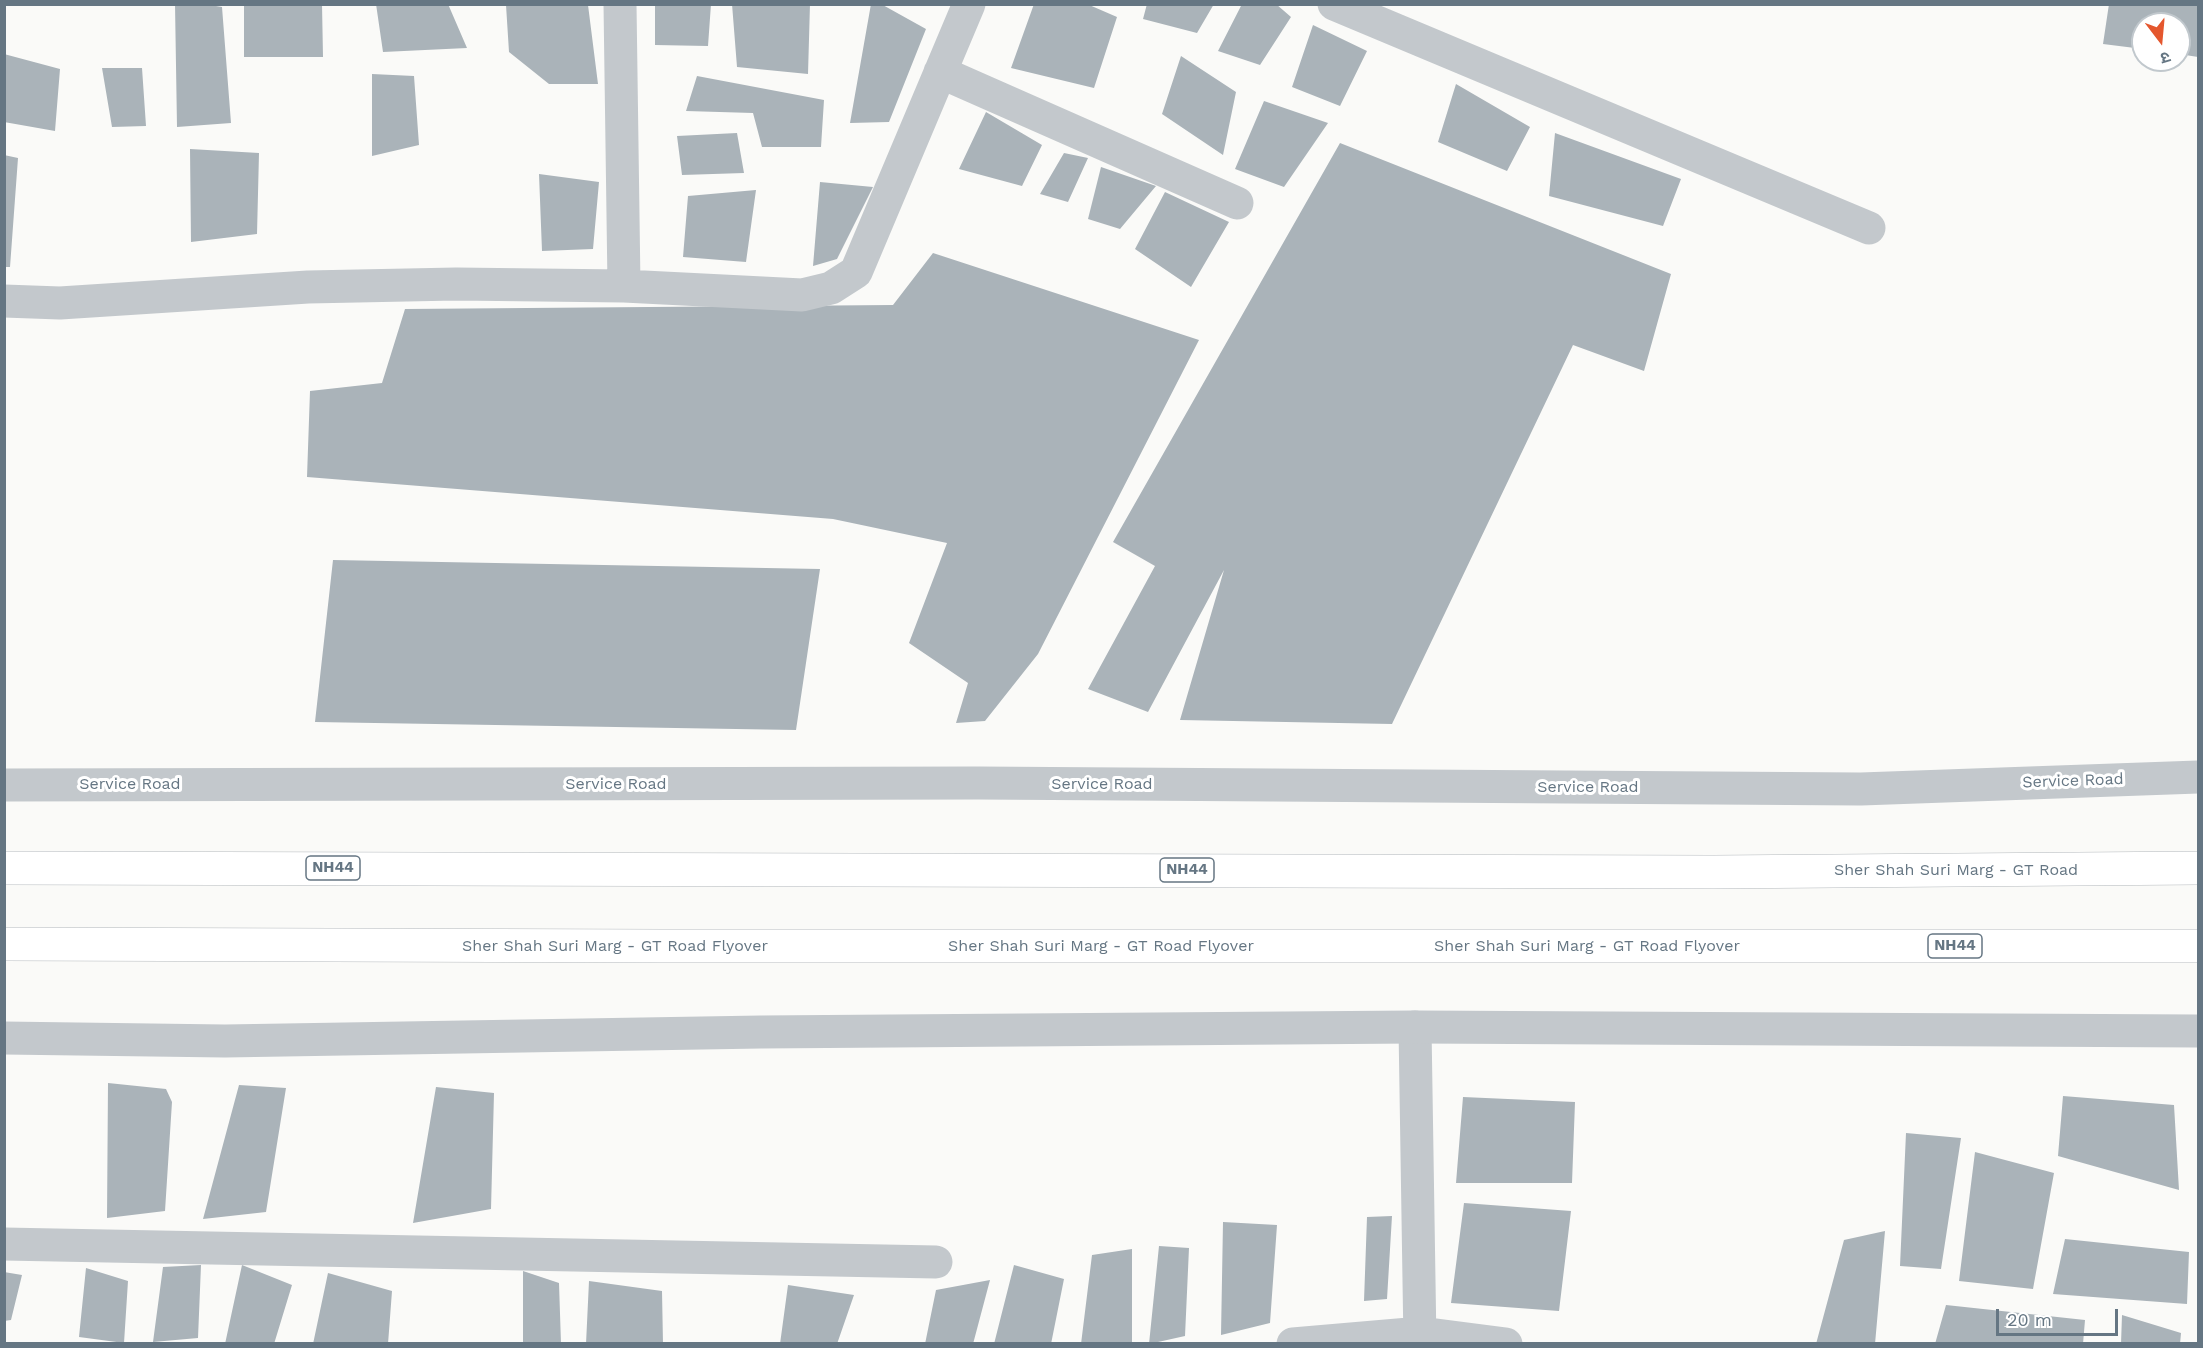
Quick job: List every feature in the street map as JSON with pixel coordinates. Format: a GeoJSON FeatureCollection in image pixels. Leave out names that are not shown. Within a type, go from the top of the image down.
{"type":"FeatureCollection","features":[{"type":"Feature","properties":{"kind":"highway","name":"Sher Shah Suri Marg - GT Road"},"geometry":{"type":"LineString","coordinates":[[4,868],[1714,872],[2199,868]]}},
{"type":"Feature","properties":{"kind":"highway","name":"Sher Shah Suri Marg - GT Road Flyover"},"geometry":{"type":"LineString","coordinates":[[4,944],[2199,946]]}},
{"type":"Feature","properties":{"kind":"street"},"geometry":{"type":"LineString","coordinates":[[620,4],[624,286]]}},
{"type":"Feature","properties":{"kind":"street"},"geometry":{"type":"LineString","coordinates":[[4,301],[60,303],[319,287],[456,284],[624,286],[802,296],[831,288],[856,272],[969,4]]}},
{"type":"Feature","properties":{"kind":"street"},"geometry":{"type":"LineString","coordinates":[[1334,4],[1869,228]]}},
{"type":"Feature","properties":{"kind":"street"},"geometry":{"type":"LineString","coordinates":[[940,72],[1237,203]]}},
{"type":"Feature","properties":{"kind":"street","name":"Service Road"},"geometry":{"type":"LineString","coordinates":[[4,785],[990,783],[1861,789],[2199,777]]}},
{"type":"Feature","properties":{"kind":"street"},"geometry":{"type":"LineString","coordinates":[[4,1038],[225,1041],[773,1031],[1415,1027],[2199,1031]]}},
{"type":"Feature","properties":{"kind":"street"},"geometry":{"type":"LineString","coordinates":[[1415,1027],[1420,1338]]}},
{"type":"Feature","properties":{"kind":"street"},"geometry":{"type":"LineString","coordinates":[[4,1244],[936,1263]]}},
{"type":"Feature","properties":{"kind":"street"},"geometry":{"type":"LineString","coordinates":[[1292,1343],[1420,1338],[1506,1344]]}},
{"type":"Feature","properties":{"kind":"building"},"geometry":{"type":"Polygon","coordinates":[[[175,4],[204,4],[222,7],[231,123],[177,127],[175,4]]]}},
{"type":"Feature","properties":{"kind":"building"},"geometry":{"type":"Polygon","coordinates":[[[244,4],[322,4],[323,57],[244,57],[244,4]]]}},
{"type":"Feature","properties":{"kind":"building"},"geometry":{"type":"Polygon","coordinates":[[[376,4],[448,4],[467,48],[383,52],[376,4]]]}},
{"type":"Feature","properties":{"kind":"building"},"geometry":{"type":"Polygon","coordinates":[[[655,4],[711,4],[708,46],[655,45],[655,4]]]}},
{"type":"Feature","properties":{"kind":"building"},"geometry":{"type":"Polygon","coordinates":[[[732,4],[810,4],[808,74],[737,67],[732,4]]]}},
{"type":"Feature","properties":{"kind":"building"},"geometry":{"type":"Polygon","coordinates":[[[871,4],[881,4],[926,29],[889,122],[850,123],[871,4]]]}},
{"type":"Feature","properties":{"kind":"building"},"geometry":{"type":"Polygon","coordinates":[[[1034,4],[1087,4],[1117,17],[1094,88],[1011,68],[1034,4]]]}},
{"type":"Feature","properties":{"kind":"building"},"geometry":{"type":"Polygon","coordinates":[[[1147,4],[1214,4],[1197,33],[1143,19],[1147,4]]]}},
{"type":"Feature","properties":{"kind":"building"},"geometry":{"type":"Polygon","coordinates":[[[1242,4],[1276,4],[1291,17],[1260,65],[1218,51],[1242,4]]]}},
{"type":"Feature","properties":{"kind":"building"},"geometry":{"type":"Polygon","coordinates":[[[2109,4],[2198,4],[2198,57],[2191,56],[2191,12],[2131,12],[2131,48],[2103,44],[2109,4]]]}},
{"type":"Feature","properties":{"kind":"building"},"geometry":{"type":"Polygon","coordinates":[[[506,5],[588,5],[598,84],[549,84],[509,52],[506,5]]]}},
{"type":"Feature","properties":{"kind":"building"},"geometry":{"type":"Polygon","coordinates":[[[1313,25],[1367,51],[1340,106],[1292,87],[1313,25]]]}},
{"type":"Feature","properties":{"kind":"building"},"geometry":{"type":"Polygon","coordinates":[[[4,54],[60,69],[55,131],[4,122],[4,54]]]}},
{"type":"Feature","properties":{"kind":"building"},"geometry":{"type":"Polygon","coordinates":[[[1181,56],[1236,92],[1223,155],[1162,114],[1181,56]]]}},
{"type":"Feature","properties":{"kind":"building"},"geometry":{"type":"Polygon","coordinates":[[[102,68],[142,68],[146,126],[112,127],[102,68]]]}},
{"type":"Feature","properties":{"kind":"building"},"geometry":{"type":"Polygon","coordinates":[[[372,74],[414,76],[419,145],[372,156],[372,74]]]}},
{"type":"Feature","properties":{"kind":"building"},"geometry":{"type":"Polygon","coordinates":[[[697,76],[824,100],[821,147],[762,147],[753,113],[686,111],[697,76]]]}},
{"type":"Feature","properties":{"kind":"building"},"geometry":{"type":"Polygon","coordinates":[[[1456,84],[1530,127],[1507,171],[1438,142],[1456,84]]]}},
{"type":"Feature","properties":{"kind":"building"},"geometry":{"type":"Polygon","coordinates":[[[1264,101],[1328,123],[1284,187],[1235,169],[1264,101]]]}},
{"type":"Feature","properties":{"kind":"building"},"geometry":{"type":"Polygon","coordinates":[[[986,112],[1042,145],[1022,186],[959,169],[986,112]]]}},
{"type":"Feature","properties":{"kind":"building"},"geometry":{"type":"Polygon","coordinates":[[[737,133],[744,173],[682,175],[677,136],[737,133]]]}},
{"type":"Feature","properties":{"kind":"building"},"geometry":{"type":"Polygon","coordinates":[[[1555,133],[1681,179],[1663,226],[1549,196],[1555,133]]]}},
{"type":"Feature","properties":{"kind":"building"},"geometry":{"type":"Polygon","coordinates":[[[1340,143],[1671,274],[1644,371],[1573,345],[1392,724],[1180,720],[1224,570],[1148,712],[1088,689],[1155,566],[1113,542],[1340,143]]]}},
{"type":"Feature","properties":{"kind":"building"},"geometry":{"type":"Polygon","coordinates":[[[190,149],[259,153],[257,234],[191,242],[190,149]]]}},
{"type":"Feature","properties":{"kind":"building"},"geometry":{"type":"Polygon","coordinates":[[[1064,153],[1088,158],[1068,202],[1040,194],[1064,153]]]}},
{"type":"Feature","properties":{"kind":"building"},"geometry":{"type":"Polygon","coordinates":[[[4,155],[18,158],[10,267],[4,267],[4,155]]]}},
{"type":"Feature","properties":{"kind":"building"},"geometry":{"type":"Polygon","coordinates":[[[1101,167],[1156,186],[1120,229],[1088,219],[1101,167]]]}},
{"type":"Feature","properties":{"kind":"building"},"geometry":{"type":"Polygon","coordinates":[[[539,174],[599,182],[593,249],[542,251],[539,174]]]}},
{"type":"Feature","properties":{"kind":"building"},"geometry":{"type":"Polygon","coordinates":[[[820,182],[873,187],[837,259],[813,266],[820,182]]]}},
{"type":"Feature","properties":{"kind":"building"},"geometry":{"type":"Polygon","coordinates":[[[756,190],[746,262],[683,257],[688,196],[756,190]]]}},
{"type":"Feature","properties":{"kind":"building"},"geometry":{"type":"Polygon","coordinates":[[[1165,192],[1229,222],[1191,287],[1135,249],[1165,192]]]}},
{"type":"Feature","properties":{"kind":"building"},"geometry":{"type":"Polygon","coordinates":[[[933,253],[1199,340],[1038,654],[985,721],[956,723],[968,683],[909,643],[947,543],[833,519],[307,477],[310,391],[382,383],[405,309],[893,305],[933,253]]]}},
{"type":"Feature","properties":{"kind":"building"},"geometry":{"type":"Polygon","coordinates":[[[333,560],[820,569],[796,730],[315,722],[333,560]]]}},
{"type":"Feature","properties":{"kind":"building"},"geometry":{"type":"Polygon","coordinates":[[[108,1083],[166,1089],[172,1102],[165,1211],[107,1218],[108,1083]]]}},
{"type":"Feature","properties":{"kind":"building"},"geometry":{"type":"Polygon","coordinates":[[[239,1085],[286,1088],[266,1212],[203,1219],[239,1085]]]}},
{"type":"Feature","properties":{"kind":"building"},"geometry":{"type":"Polygon","coordinates":[[[436,1087],[494,1093],[491,1209],[413,1223],[436,1087]]]}},
{"type":"Feature","properties":{"kind":"building"},"geometry":{"type":"Polygon","coordinates":[[[2063,1096],[2174,1105],[2179,1190],[2058,1156],[2063,1096]]]}},
{"type":"Feature","properties":{"kind":"building"},"geometry":{"type":"Polygon","coordinates":[[[1463,1097],[1575,1102],[1572,1183],[1456,1183],[1463,1097]]]}},
{"type":"Feature","properties":{"kind":"building"},"geometry":{"type":"Polygon","coordinates":[[[1906,1133],[1961,1138],[1941,1269],[1900,1266],[1906,1133]]]}},
{"type":"Feature","properties":{"kind":"building"},"geometry":{"type":"Polygon","coordinates":[[[1975,1152],[2054,1173],[2033,1289],[1959,1281],[1975,1152]]]}},
{"type":"Feature","properties":{"kind":"building"},"geometry":{"type":"Polygon","coordinates":[[[1464,1203],[1571,1211],[1559,1311],[1451,1303],[1464,1203]]]}},
{"type":"Feature","properties":{"kind":"building"},"geometry":{"type":"Polygon","coordinates":[[[1392,1216],[1387,1299],[1364,1301],[1367,1217],[1392,1216]]]}},
{"type":"Feature","properties":{"kind":"building"},"geometry":{"type":"Polygon","coordinates":[[[1223,1222],[1277,1225],[1270,1323],[1221,1335],[1223,1222]]]}},
{"type":"Feature","properties":{"kind":"building"},"geometry":{"type":"Polygon","coordinates":[[[1885,1231],[1875,1344],[1816,1344],[1844,1240],[1885,1231]]]}},
{"type":"Feature","properties":{"kind":"building"},"geometry":{"type":"Polygon","coordinates":[[[2065,1239],[2189,1252],[2187,1304],[2053,1294],[2065,1239]]]}},
{"type":"Feature","properties":{"kind":"building"},"geometry":{"type":"Polygon","coordinates":[[[1159,1246],[1189,1248],[1185,1336],[1149,1344],[1159,1246]]]}},
{"type":"Feature","properties":{"kind":"building"},"geometry":{"type":"Polygon","coordinates":[[[1132,1249],[1132,1344],[1081,1344],[1092,1255],[1132,1249]]]}},
{"type":"Feature","properties":{"kind":"building"},"geometry":{"type":"Polygon","coordinates":[[[201,1265],[198,1338],[153,1342],[163,1267],[201,1265]]]}},
{"type":"Feature","properties":{"kind":"building"},"geometry":{"type":"Polygon","coordinates":[[[242,1265],[292,1285],[274,1344],[225,1344],[242,1265]]]}},
{"type":"Feature","properties":{"kind":"building"},"geometry":{"type":"Polygon","coordinates":[[[1014,1265],[1064,1279],[1051,1344],[994,1344],[1014,1265]]]}},
{"type":"Feature","properties":{"kind":"building"},"geometry":{"type":"Polygon","coordinates":[[[86,1268],[128,1281],[124,1343],[79,1337],[86,1268]]]}},
{"type":"Feature","properties":{"kind":"building"},"geometry":{"type":"Polygon","coordinates":[[[523,1271],[559,1283],[561,1344],[523,1344],[523,1271]]]}},
{"type":"Feature","properties":{"kind":"building"},"geometry":{"type":"Polygon","coordinates":[[[4,1272],[22,1275],[11,1320],[4,1321],[4,1272]]]}},
{"type":"Feature","properties":{"kind":"building"},"geometry":{"type":"Polygon","coordinates":[[[328,1273],[392,1291],[388,1344],[313,1344],[328,1273]]]}},
{"type":"Feature","properties":{"kind":"building"},"geometry":{"type":"Polygon","coordinates":[[[990,1280],[973,1344],[925,1344],[936,1290],[990,1280]]]}},
{"type":"Feature","properties":{"kind":"building"},"geometry":{"type":"Polygon","coordinates":[[[589,1281],[662,1291],[663,1344],[586,1344],[589,1281]]]}},
{"type":"Feature","properties":{"kind":"building"},"geometry":{"type":"Polygon","coordinates":[[[788,1285],[854,1295],[837,1344],[780,1344],[788,1285]]]}},
{"type":"Feature","properties":{"kind":"building"},"geometry":{"type":"Polygon","coordinates":[[[1946,1305],[2085,1320],[2083,1344],[1935,1344],[1946,1305]]]}},
{"type":"Feature","properties":{"kind":"building"},"geometry":{"type":"Polygon","coordinates":[[[2122,1315],[2181,1333],[2180,1344],[2121,1344],[2122,1315]]]}}]}
